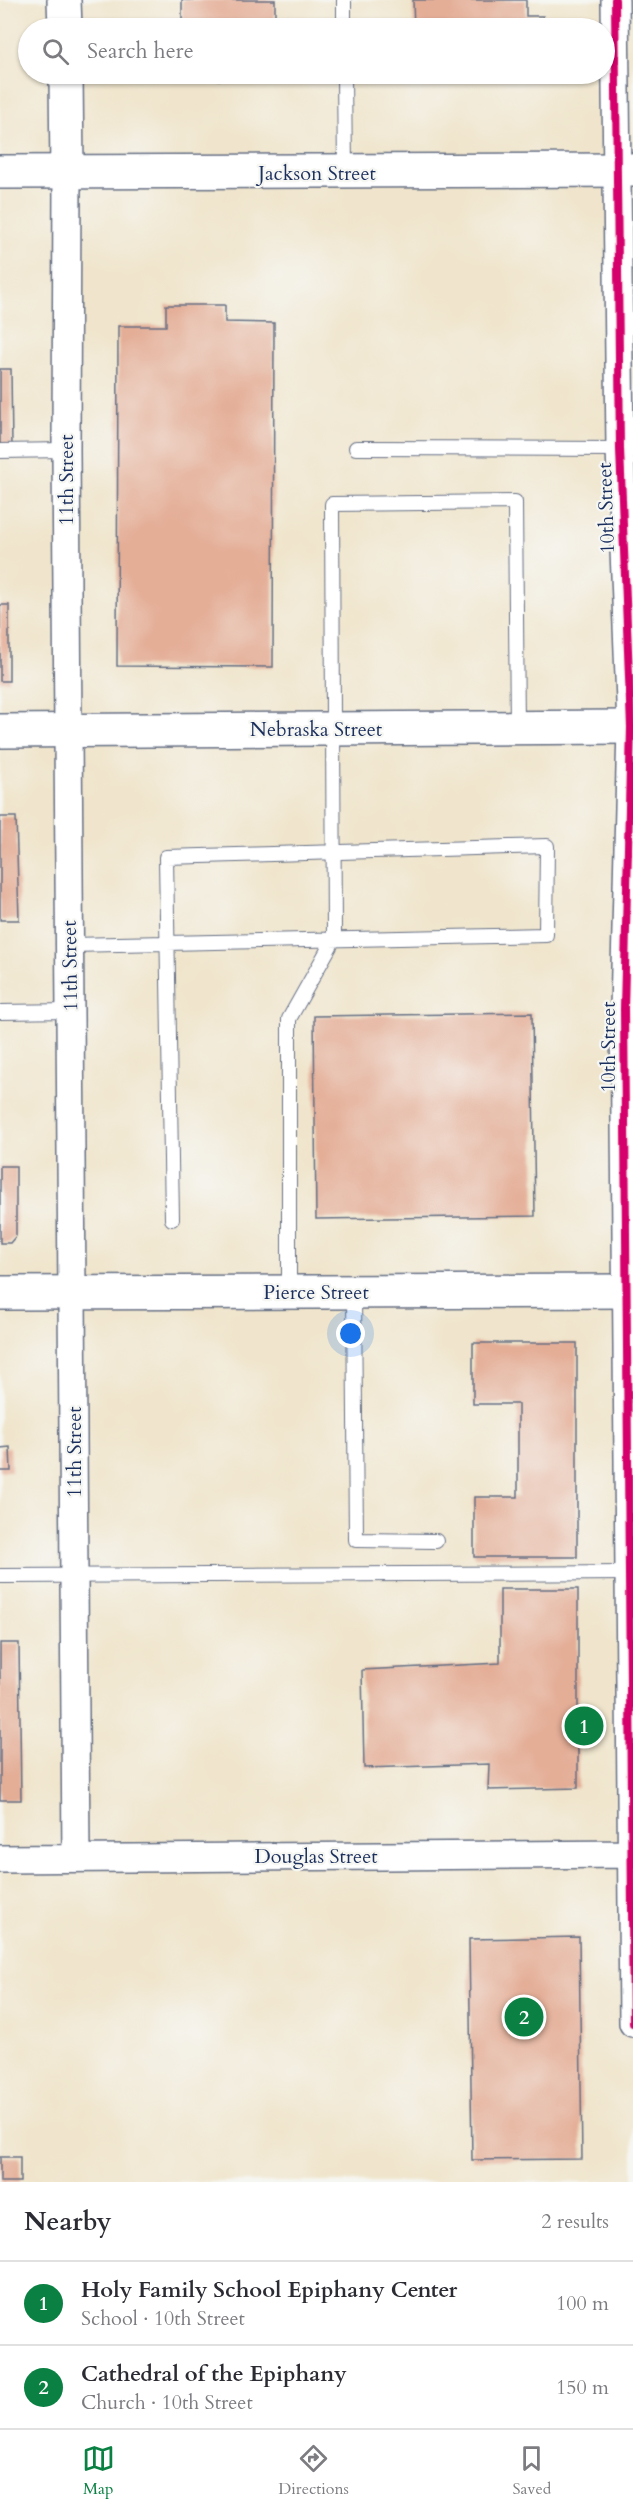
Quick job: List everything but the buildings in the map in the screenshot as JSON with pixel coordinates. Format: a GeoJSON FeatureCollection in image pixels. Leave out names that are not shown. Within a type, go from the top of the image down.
{"type":"FeatureCollection","features":[{"type":"Feature","properties":{"kind":"main road"},"geometry":{"type":"LineString","coordinates":[[64,0],[65,18]]}},
{"type":"Feature","properties":{"kind":"main road","name":"11th Street"},"geometry":{"type":"LineString","coordinates":[[66,84],[68,173]]}},
{"type":"Feature","properties":{"kind":"main road","name":"Jackson Street"},"geometry":{"type":"LineString","coordinates":[[0,172],[625,171]]}},
{"type":"Feature","properties":{"kind":"main road","name":"Nebraska Street"},"geometry":{"type":"LineString","coordinates":[[0,731],[632,728]]}},
{"type":"Feature","properties":{"kind":"main road","name":"Pierce Street"},"geometry":{"type":"LineString","coordinates":[[0,1293],[630,1291]]}},
{"type":"Feature","properties":{"kind":"street","name":"10th Street"},"geometry":{"type":"LineString","coordinates":[[615,0],[625,171],[626,449],[632,728],[629,1009],[633,2023]]}},
{"type":"Feature","properties":{"kind":"street","name":"11th Street"},"geometry":{"type":"LineString","coordinates":[[68,173],[66,450],[76,1858]]}},
{"type":"Feature","properties":{"kind":"street","name":"Douglas Street"},"geometry":{"type":"LineString","coordinates":[[0,1859],[632,1854]]}},
{"type":"Feature","properties":{"kind":"lane"},"geometry":{"type":"LineString","coordinates":[[344,0],[344,18]]}},
{"type":"Feature","properties":{"kind":"lane"},"geometry":{"type":"LineString","coordinates":[[344,84],[345,173]]}},
{"type":"Feature","properties":{"kind":"lane"},"geometry":{"type":"LineString","coordinates":[[356,448],[626,449]]}},
{"type":"Feature","properties":{"kind":"lane"},"geometry":{"type":"LineString","coordinates":[[0,451],[66,450]]}},
{"type":"Feature","properties":{"kind":"lane"},"geometry":{"type":"LineString","coordinates":[[290,1292],[290,1019],[334,939],[332,504],[514,502],[517,728]]}},
{"type":"Feature","properties":{"kind":"lane"},"geometry":{"type":"LineString","coordinates":[[69,945],[166,943],[334,939],[546,935],[547,846],[166,857],[166,943],[172,1220]]}},
{"type":"Feature","properties":{"kind":"lane"},"geometry":{"type":"LineString","coordinates":[[0,1012],[70,1011]]}},
{"type":"Feature","properties":{"kind":"lane"},"geometry":{"type":"LineString","coordinates":[[354,1292],[356,1540],[436,1541]]}},
{"type":"Feature","properties":{"kind":"lane"},"geometry":{"type":"LineString","coordinates":[[0,1576],[631,1573]]}},
{"type":"Feature","properties":{"kind":"cycle path"},"geometry":{"type":"LineString","coordinates":[[615,0],[620,449],[631,727],[624,1009],[633,2023]]}},
{"type":"Feature","properties":{"kind":"place","name":"Holy Family School Epiphany Center"},"geometry":{"type":"Point","coordinates":[584,1726]}},
{"type":"Feature","properties":{"kind":"place","name":"Cathedral of the Epiphany"},"geometry":{"type":"Point","coordinates":[524,2017]}}]}
